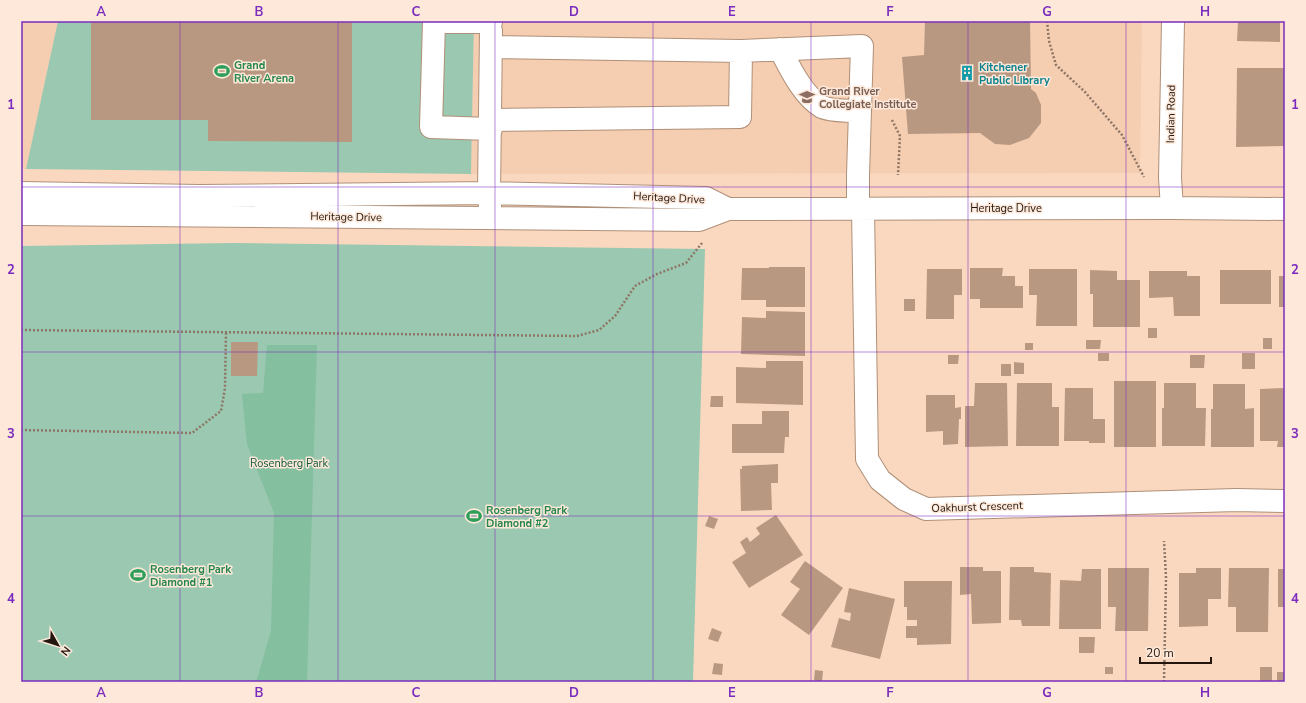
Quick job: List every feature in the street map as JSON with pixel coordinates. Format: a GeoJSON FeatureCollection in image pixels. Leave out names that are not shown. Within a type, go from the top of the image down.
{"type":"FeatureCollection","features":[{"type":"Feature","properties":{"kind":"street","name":"Indian Road"},"geometry":{"type":"LineString","coordinates":[[1172,208],[1170,178],[1173,21]]}},
{"type":"Feature","properties":{"kind":"street"},"geometry":{"type":"LineString","coordinates":[[491,218],[489,193],[490,125],[491,47],[492,22],[434,22],[431,127],[490,125],[740,117],[741,51]]}},
{"type":"Feature","properties":{"kind":"street","name":"Oakhurst Crescent"},"geometry":{"type":"LineString","coordinates":[[780,50],[862,46],[860,111],[861,209],[867,459],[880,480],[904,499],[926,509],[1236,500],[1285,501]]}},
{"type":"Feature","properties":{"kind":"street"},"geometry":{"type":"LineString","coordinates":[[491,47],[741,51],[780,50],[800,86],[810,97],[823,107],[837,110],[860,111]]}},
{"type":"Feature","properties":{"kind":"street","name":"Heritage Drive"},"geometry":{"type":"LineString","coordinates":[[21,193],[200,205],[491,218],[699,220],[728,209],[1285,209]]}},
{"type":"Feature","properties":{"kind":"street","name":"Heritage Drive"},"geometry":{"type":"LineString","coordinates":[[21,214],[489,193],[706,198],[728,209]]}},
{"type":"Feature","properties":{"kind":"path"},"geometry":{"type":"LineString","coordinates":[[1047,21],[1049,42],[1056,65],[1085,92],[1122,135],[1144,177]]}},
{"type":"Feature","properties":{"kind":"path"},"geometry":{"type":"LineString","coordinates":[[892,120],[900,136],[898,175]]}},
{"type":"Feature","properties":{"kind":"path"},"geometry":{"type":"LineString","coordinates":[[21,330],[577,336],[599,330],[615,316],[635,286],[657,274],[686,263],[703,241]]}},
{"type":"Feature","properties":{"kind":"path"},"geometry":{"type":"LineString","coordinates":[[21,430],[192,433],[221,411],[224,388],[226,332]]}},
{"type":"Feature","properties":{"kind":"path"},"geometry":{"type":"LineString","coordinates":[[1164,541],[1166,577],[1164,682]]}},
{"type":"Feature","properties":{"kind":"shaded area"},"geometry":{"type":"Polygon","coordinates":[[[21,21],[58,21],[26,169],[21,169],[21,21]]]}},
{"type":"Feature","properties":{"kind":"shaded area","name":"Grand River Collegiate Institute"},"geometry":{"type":"Polygon","coordinates":[[[474,21],[1142,21],[1140,173],[471,174],[474,21]]]}},
{"type":"Feature","properties":{"kind":"green space"},"geometry":{"type":"Polygon","coordinates":[[[58,21],[474,21],[471,174],[26,169],[58,21]]]}},
{"type":"Feature","properties":{"kind":"green space","name":"Rosenberg Park"},"geometry":{"type":"Polygon","coordinates":[[[233,243],[705,249],[693,682],[21,682],[21,246],[233,243]]]}},
{"type":"Feature","properties":{"kind":"green space"},"geometry":{"type":"Polygon","coordinates":[[[267,345],[317,345],[307,682],[254,682],[257,679],[271,631],[274,513],[247,444],[242,394],[263,393],[267,345]]]}},
{"type":"Feature","properties":{"kind":"building","name":"Grand River Arena"},"geometry":{"type":"Polygon","coordinates":[[[91,21],[352,21],[352,142],[208,141],[208,120],[91,120],[91,21]]]}},
{"type":"Feature","properties":{"kind":"building","name":"Kitchener Public Library"},"geometry":{"type":"Polygon","coordinates":[[[925,21],[1030,21],[1031,89],[1036,93],[1041,105],[1041,123],[1029,138],[1010,145],[995,144],[980,133],[908,134],[902,57],[924,55],[925,21]]]}},
{"type":"Feature","properties":{"kind":"building"},"geometry":{"type":"Polygon","coordinates":[[[1238,21],[1280,21],[1280,42],[1237,41],[1238,21]]]}},
{"type":"Feature","properties":{"kind":"building"},"geometry":{"type":"Polygon","coordinates":[[[1237,68],[1285,68],[1285,146],[1236,147],[1237,68]]]}},
{"type":"Feature","properties":{"kind":"building"},"geometry":{"type":"Polygon","coordinates":[[[805,267],[805,307],[766,307],[766,300],[741,300],[742,268],[805,267]]]}},
{"type":"Feature","properties":{"kind":"building"},"geometry":{"type":"Polygon","coordinates":[[[970,268],[1003,268],[1002,276],[1015,276],[1015,286],[1023,286],[1023,308],[980,308],[980,299],[970,299],[970,268]]]}},
{"type":"Feature","properties":{"kind":"building"},"geometry":{"type":"Polygon","coordinates":[[[927,269],[962,269],[962,295],[954,295],[954,319],[926,319],[927,269]]]}},
{"type":"Feature","properties":{"kind":"building"},"geometry":{"type":"Polygon","coordinates":[[[1029,269],[1077,269],[1077,326],[1036,326],[1037,295],[1029,295],[1029,269]]]}},
{"type":"Feature","properties":{"kind":"building"},"geometry":{"type":"Polygon","coordinates":[[[1090,270],[1117,271],[1117,280],[1140,280],[1140,327],[1093,327],[1093,294],[1090,294],[1090,270]]]}},
{"type":"Feature","properties":{"kind":"building"},"geometry":{"type":"Polygon","coordinates":[[[1220,270],[1271,270],[1271,304],[1220,304],[1220,270]]]}},
{"type":"Feature","properties":{"kind":"building"},"geometry":{"type":"Polygon","coordinates":[[[1149,271],[1187,271],[1187,276],[1200,276],[1200,316],[1174,316],[1173,297],[1149,298],[1149,271]]]}},
{"type":"Feature","properties":{"kind":"building"},"geometry":{"type":"Polygon","coordinates":[[[1279,276],[1285,276],[1285,307],[1279,307],[1279,276]]]}},
{"type":"Feature","properties":{"kind":"building"},"geometry":{"type":"Polygon","coordinates":[[[904,299],[915,299],[915,311],[904,311],[904,299]]]}},
{"type":"Feature","properties":{"kind":"building"},"geometry":{"type":"Polygon","coordinates":[[[766,311],[805,312],[805,356],[741,354],[742,317],[766,318],[766,311]]]}},
{"type":"Feature","properties":{"kind":"building"},"geometry":{"type":"Polygon","coordinates":[[[1148,328],[1157,328],[1157,338],[1148,338],[1148,328]]]}},
{"type":"Feature","properties":{"kind":"building"},"geometry":{"type":"Polygon","coordinates":[[[1263,338],[1272,338],[1272,349],[1263,349],[1263,338]]]}},
{"type":"Feature","properties":{"kind":"building"},"geometry":{"type":"Polygon","coordinates":[[[1086,340],[1101,340],[1100,349],[1086,349],[1086,340]]]}},
{"type":"Feature","properties":{"kind":"building"},"geometry":{"type":"Polygon","coordinates":[[[231,342],[258,342],[257,376],[231,376],[231,342]]]}},
{"type":"Feature","properties":{"kind":"building"},"geometry":{"type":"Polygon","coordinates":[[[1025,343],[1033,343],[1033,350],[1025,350],[1025,343]]]}},
{"type":"Feature","properties":{"kind":"building"},"geometry":{"type":"Polygon","coordinates":[[[1098,353],[1109,353],[1109,361],[1098,361],[1098,353]]]}},
{"type":"Feature","properties":{"kind":"building"},"geometry":{"type":"Polygon","coordinates":[[[1242,353],[1255,353],[1255,369],[1242,369],[1242,353]]]}},
{"type":"Feature","properties":{"kind":"building"},"geometry":{"type":"Polygon","coordinates":[[[948,355],[959,355],[958,364],[948,364],[948,355]]]}},
{"type":"Feature","properties":{"kind":"building"},"geometry":{"type":"Polygon","coordinates":[[[1190,355],[1205,355],[1204,368],[1190,368],[1190,355]]]}},
{"type":"Feature","properties":{"kind":"building"},"geometry":{"type":"Polygon","coordinates":[[[766,361],[803,361],[803,405],[736,403],[736,367],[766,368],[766,361]]]}},
{"type":"Feature","properties":{"kind":"building"},"geometry":{"type":"Polygon","coordinates":[[[1014,362],[1024,363],[1024,374],[1014,374],[1014,362]]]}},
{"type":"Feature","properties":{"kind":"building"},"geometry":{"type":"Polygon","coordinates":[[[1001,364],[1011,364],[1011,376],[1001,376],[1001,364]]]}},
{"type":"Feature","properties":{"kind":"building"},"geometry":{"type":"Polygon","coordinates":[[[1114,381],[1156,381],[1156,447],[1114,447],[1114,381]]]}},
{"type":"Feature","properties":{"kind":"building"},"geometry":{"type":"Polygon","coordinates":[[[975,383],[1007,383],[1008,446],[965,447],[965,406],[974,406],[975,383]]]}},
{"type":"Feature","properties":{"kind":"building"},"geometry":{"type":"Polygon","coordinates":[[[1017,383],[1052,383],[1052,407],[1059,407],[1059,446],[1016,446],[1017,383]]]}},
{"type":"Feature","properties":{"kind":"building"},"geometry":{"type":"Polygon","coordinates":[[[1164,383],[1196,383],[1196,408],[1206,408],[1205,446],[1162,446],[1162,408],[1164,408],[1164,383]]]}},
{"type":"Feature","properties":{"kind":"building"},"geometry":{"type":"Polygon","coordinates":[[[1213,384],[1245,384],[1245,409],[1254,408],[1254,447],[1211,447],[1211,409],[1213,409],[1213,384]]]}},
{"type":"Feature","properties":{"kind":"building"},"geometry":{"type":"Polygon","coordinates":[[[1065,388],[1093,388],[1093,419],[1105,419],[1105,443],[1089,443],[1089,441],[1064,441],[1065,388]]]}},
{"type":"Feature","properties":{"kind":"building"},"geometry":{"type":"Polygon","coordinates":[[[1285,388],[1285,447],[1277,447],[1278,441],[1260,441],[1260,389],[1285,388]]]}},
{"type":"Feature","properties":{"kind":"building"},"geometry":{"type":"Polygon","coordinates":[[[926,395],[955,395],[955,408],[961,407],[958,444],[943,445],[943,431],[926,432],[926,395]]]}},
{"type":"Feature","properties":{"kind":"building"},"geometry":{"type":"Polygon","coordinates":[[[711,396],[723,396],[723,407],[710,407],[711,396]]]}},
{"type":"Feature","properties":{"kind":"building"},"geometry":{"type":"Polygon","coordinates":[[[762,411],[789,411],[789,437],[785,437],[784,453],[732,453],[732,424],[762,424],[762,411]]]}},
{"type":"Feature","properties":{"kind":"building"},"geometry":{"type":"Polygon","coordinates":[[[778,464],[778,483],[771,483],[772,510],[741,511],[740,469],[742,469],[742,466],[778,464]]]}},
{"type":"Feature","properties":{"kind":"building"},"geometry":{"type":"Polygon","coordinates":[[[776,515],[803,555],[749,588],[732,562],[746,553],[740,542],[747,537],[750,542],[760,534],[756,528],[776,515]]]}},
{"type":"Feature","properties":{"kind":"building"},"geometry":{"type":"Polygon","coordinates":[[[709,516],[718,519],[714,529],[705,526],[709,516]]]}},
{"type":"Feature","properties":{"kind":"building"},"geometry":{"type":"Polygon","coordinates":[[[805,561],[843,588],[809,635],[781,615],[800,589],[790,582],[805,561]]]}},
{"type":"Feature","properties":{"kind":"building"},"geometry":{"type":"Polygon","coordinates":[[[960,567],[983,567],[983,571],[1001,571],[1001,623],[972,624],[971,594],[960,595],[960,567]]]}},
{"type":"Feature","properties":{"kind":"building"},"geometry":{"type":"Polygon","coordinates":[[[1010,567],[1034,567],[1034,572],[1051,573],[1050,626],[1022,626],[1021,620],[1009,620],[1010,567]]]}},
{"type":"Feature","properties":{"kind":"building"},"geometry":{"type":"Polygon","coordinates":[[[1108,568],[1149,568],[1148,631],[1115,631],[1116,607],[1108,607],[1108,568]]]}},
{"type":"Feature","properties":{"kind":"building"},"geometry":{"type":"Polygon","coordinates":[[[1196,568],[1221,568],[1221,599],[1208,599],[1208,626],[1179,627],[1179,573],[1196,573],[1196,568]]]}},
{"type":"Feature","properties":{"kind":"building"},"geometry":{"type":"Polygon","coordinates":[[[1229,568],[1269,568],[1268,632],[1236,632],[1236,607],[1228,607],[1229,568]]]}},
{"type":"Feature","properties":{"kind":"building"},"geometry":{"type":"Polygon","coordinates":[[[1082,569],[1101,569],[1101,629],[1059,629],[1060,580],[1081,581],[1082,569]]]}},
{"type":"Feature","properties":{"kind":"building"},"geometry":{"type":"Polygon","coordinates":[[[1278,569],[1285,569],[1285,607],[1278,607],[1278,569]]]}},
{"type":"Feature","properties":{"kind":"building"},"geometry":{"type":"Polygon","coordinates":[[[904,581],[952,581],[951,644],[917,645],[917,638],[906,638],[906,626],[917,626],[917,620],[907,620],[907,607],[904,607],[904,581]]]}},
{"type":"Feature","properties":{"kind":"building"},"geometry":{"type":"Polygon","coordinates":[[[849,588],[895,599],[880,659],[831,647],[839,618],[850,621],[851,613],[844,612],[849,588]]]}},
{"type":"Feature","properties":{"kind":"building"},"geometry":{"type":"Polygon","coordinates":[[[712,628],[722,632],[718,642],[708,639],[712,628]]]}},
{"type":"Feature","properties":{"kind":"building"},"geometry":{"type":"Polygon","coordinates":[[[1079,637],[1095,637],[1094,653],[1079,653],[1079,637]]]}},
{"type":"Feature","properties":{"kind":"building"},"geometry":{"type":"Polygon","coordinates":[[[714,663],[723,664],[722,675],[712,674],[714,663]]]}},
{"type":"Feature","properties":{"kind":"building"},"geometry":{"type":"Polygon","coordinates":[[[1105,667],[1113,667],[1113,674],[1105,674],[1105,667]]]}},
{"type":"Feature","properties":{"kind":"building"},"geometry":{"type":"Polygon","coordinates":[[[1260,667],[1272,667],[1272,681],[1260,681],[1260,667]]]}},
{"type":"Feature","properties":{"kind":"building"},"geometry":{"type":"Polygon","coordinates":[[[815,670],[823,671],[822,682],[814,680],[815,670]]]}},
{"type":"Feature","properties":{"kind":"building"},"geometry":{"type":"Polygon","coordinates":[[[1277,672],[1285,672],[1285,682],[1277,682],[1277,672]]]}},
{"type":"Feature","properties":{"kind":"place","name":"Grand River Arena"},"geometry":{"type":"Point","coordinates":[222,71]}},
{"type":"Feature","properties":{"kind":"place","name":"Kitchener Public Library"},"geometry":{"type":"Point","coordinates":[967,73]}},
{"type":"Feature","properties":{"kind":"place","name":"Grand River Collegiate Institute"},"geometry":{"type":"Point","coordinates":[807,97]}},
{"type":"Feature","properties":{"kind":"place","name":"Rosenberg Park Diamond #2"},"geometry":{"type":"Point","coordinates":[474,516]}},
{"type":"Feature","properties":{"kind":"place","name":"Rosenberg Park Diamond #1"},"geometry":{"type":"Point","coordinates":[138,575]}}]}
